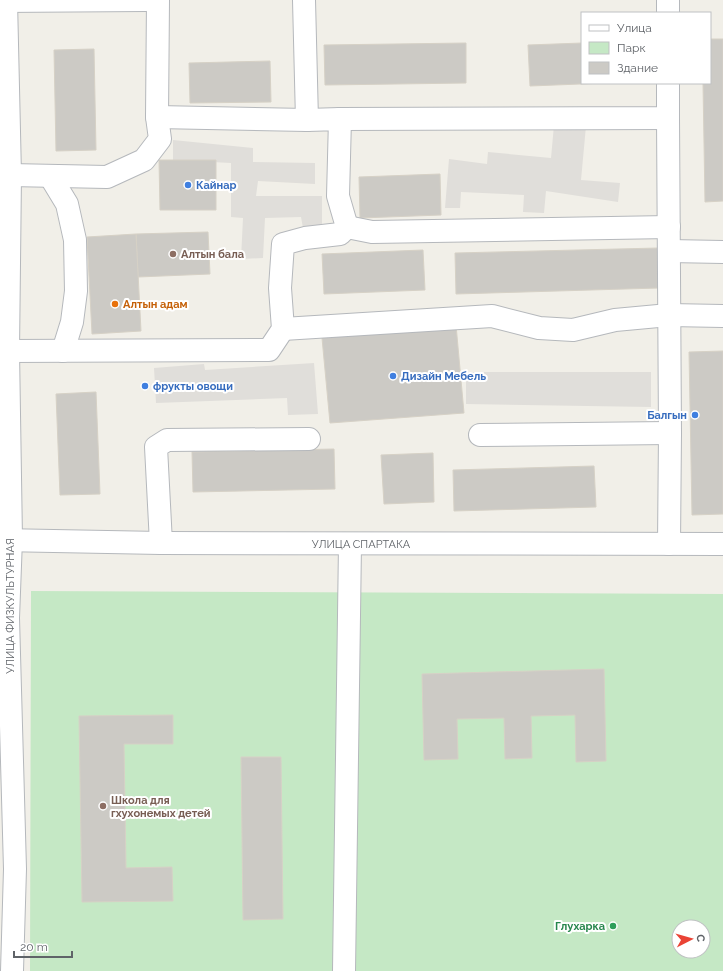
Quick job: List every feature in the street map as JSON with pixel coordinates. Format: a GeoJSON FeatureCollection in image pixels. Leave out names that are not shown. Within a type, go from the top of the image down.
{"type":"FeatureCollection","features":[{"type":"Feature","properties":{"kind":"street"},"geometry":{"type":"LineString","coordinates":[[4,1],[146,0]]}},
{"type":"Feature","properties":{"kind":"street"},"geometry":{"type":"LineString","coordinates":[[10,174],[107,177],[144,160],[160,139],[157,117],[158,0]]}},
{"type":"Feature","properties":{"kind":"street"},"geometry":{"type":"LineString","coordinates":[[304,0],[307,120]]}},
{"type":"Feature","properties":{"kind":"street"},"geometry":{"type":"LineString","coordinates":[[668,0],[668,12]]}},
{"type":"Feature","properties":{"kind":"street","name":"УЛИЦА ФИЗКУЛЬТУРНАЯ"},"geometry":{"type":"LineString","coordinates":[[4,1],[4,102],[10,174],[8,351],[5,436],[4,618],[7,882],[12,971]]}},
{"type":"Feature","properties":{"kind":"street"},"geometry":{"type":"LineString","coordinates":[[668,84],[670,434],[669,544]]}},
{"type":"Feature","properties":{"kind":"street"},"geometry":{"type":"LineString","coordinates":[[157,117],[307,120],[668,118]]}},
{"type":"Feature","properties":{"kind":"street"},"geometry":{"type":"LineString","coordinates":[[340,119],[338,196],[347,227]]}},
{"type":"Feature","properties":{"kind":"street"},"geometry":{"type":"LineString","coordinates":[[50,176],[67,204],[75,240],[76,291],[72,322],[63,351]]}},
{"type":"Feature","properties":{"kind":"street"},"geometry":{"type":"LineString","coordinates":[[347,227],[372,232],[669,227]]}},
{"type":"Feature","properties":{"kind":"street"},"geometry":{"type":"LineString","coordinates":[[8,351],[269,350],[284,329],[280,288],[283,244],[305,238],[340,234],[347,227]]}},
{"type":"Feature","properties":{"kind":"street"},"geometry":{"type":"LineString","coordinates":[[669,251],[723,252]]}},
{"type":"Feature","properties":{"kind":"street"},"geometry":{"type":"LineString","coordinates":[[284,329],[492,316],[539,328],[573,330],[615,320],[669,315],[723,316]]}},
{"type":"Feature","properties":{"kind":"street"},"geometry":{"type":"LineString","coordinates":[[480,435],[670,434]]}},
{"type":"Feature","properties":{"kind":"street"},"geometry":{"type":"LineString","coordinates":[[161,543],[156,447],[167,440],[309,439]]}},
{"type":"Feature","properties":{"kind":"street","name":"УЛИЦА СПАРТАКА"},"geometry":{"type":"LineString","coordinates":[[5,540],[161,543],[723,544]]}},
{"type":"Feature","properties":{"kind":"street"},"geometry":{"type":"LineString","coordinates":[[344,971],[350,544]]}},
{"type":"Feature","properties":{"kind":"shaded area"},"geometry":{"type":"Polygon","coordinates":[[[554,125],[586,126],[581,180],[620,183],[618,202],[546,191],[544,213],[523,212],[524,195],[461,192],[460,208],[445,208],[449,159],[487,164],[488,152],[551,158],[554,125]]]}},
{"type":"Feature","properties":{"kind":"shaded area"},"geometry":{"type":"Polygon","coordinates":[[[173,140],[253,148],[253,162],[315,163],[315,184],[258,181],[256,196],[322,196],[322,228],[303,228],[301,217],[265,218],[263,258],[241,259],[243,218],[231,217],[231,163],[173,160],[173,140]]]}},
{"type":"Feature","properties":{"kind":"shaded area"},"geometry":{"type":"Polygon","coordinates":[[[314,363],[318,414],[288,415],[287,398],[156,403],[154,368],[204,364],[205,370],[314,363]]]}},
{"type":"Feature","properties":{"kind":"shaded area"},"geometry":{"type":"Polygon","coordinates":[[[466,372],[651,372],[651,407],[466,404],[466,372]]]}},
{"type":"Feature","properties":{"kind":"green space"},"geometry":{"type":"Polygon","coordinates":[[[31,591],[723,594],[723,971],[30,971],[31,591]]]}},
{"type":"Feature","properties":{"kind":"building"},"geometry":{"type":"Polygon","coordinates":[[[711,39],[723,39],[723,201],[705,202],[703,84],[711,84],[711,39]]]}},
{"type":"Feature","properties":{"kind":"building"},"geometry":{"type":"Polygon","coordinates":[[[466,43],[466,83],[325,85],[324,45],[466,43]]]}},
{"type":"Feature","properties":{"kind":"building"},"geometry":{"type":"Polygon","coordinates":[[[581,43],[581,84],[530,86],[528,45],[581,43]]]}},
{"type":"Feature","properties":{"kind":"building"},"geometry":{"type":"Polygon","coordinates":[[[94,49],[96,150],[56,151],[54,50],[94,49]]]}},
{"type":"Feature","properties":{"kind":"building"},"geometry":{"type":"Polygon","coordinates":[[[270,61],[271,102],[190,103],[189,63],[270,61]]]}},
{"type":"Feature","properties":{"kind":"building","name":"Кайнар"},"geometry":{"type":"Polygon","coordinates":[[[159,160],[216,160],[216,210],[160,210],[159,160]]]}},
{"type":"Feature","properties":{"kind":"building"},"geometry":{"type":"Polygon","coordinates":[[[440,174],[441,215],[360,218],[359,177],[440,174]]]}},
{"type":"Feature","properties":{"kind":"building","name":"Алтын бала"},"geometry":{"type":"Polygon","coordinates":[[[208,232],[210,274],[138,277],[136,234],[208,232]]]}},
{"type":"Feature","properties":{"kind":"building","name":"Алтын адам"},"geometry":{"type":"Polygon","coordinates":[[[136,234],[141,331],[92,334],[87,237],[136,234]]]}},
{"type":"Feature","properties":{"kind":"building"},"geometry":{"type":"Polygon","coordinates":[[[658,248],[659,288],[456,294],[455,253],[658,248]]]}},
{"type":"Feature","properties":{"kind":"building"},"geometry":{"type":"Polygon","coordinates":[[[423,250],[425,290],[324,294],[322,254],[423,250]]]}},
{"type":"Feature","properties":{"kind":"building","name":"Дизайн Мебель"},"geometry":{"type":"Polygon","coordinates":[[[456,325],[464,413],[330,423],[322,338],[456,325]]]}},
{"type":"Feature","properties":{"kind":"building"},"geometry":{"type":"Polygon","coordinates":[[[723,351],[723,514],[692,515],[689,352],[723,351]]]}},
{"type":"Feature","properties":{"kind":"building"},"geometry":{"type":"Polygon","coordinates":[[[96,392],[100,494],[60,495],[56,394],[96,392]]]}},
{"type":"Feature","properties":{"kind":"building"},"geometry":{"type":"Polygon","coordinates":[[[334,449],[335,489],[193,492],[192,452],[334,449]]]}},
{"type":"Feature","properties":{"kind":"building"},"geometry":{"type":"Polygon","coordinates":[[[433,453],[434,502],[384,504],[381,455],[433,453]]]}},
{"type":"Feature","properties":{"kind":"building"},"geometry":{"type":"Polygon","coordinates":[[[594,466],[596,507],[454,511],[453,470],[594,466]]]}},
{"type":"Feature","properties":{"kind":"building"},"geometry":{"type":"Polygon","coordinates":[[[604,669],[606,761],[576,762],[575,715],[531,716],[532,758],[505,759],[504,718],[457,719],[458,759],[424,760],[422,674],[604,669]]]}},
{"type":"Feature","properties":{"kind":"building","name":"Школа для гхухонемых детей"},"geometry":{"type":"Polygon","coordinates":[[[173,715],[173,744],[124,744],[126,868],[172,867],[173,901],[82,902],[79,716],[173,715]]]}},
{"type":"Feature","properties":{"kind":"building"},"geometry":{"type":"Polygon","coordinates":[[[241,757],[281,757],[283,919],[243,920],[241,757]]]}},
{"type":"Feature","properties":{"kind":"place","name":"Кайнар"},"geometry":{"type":"Point","coordinates":[188,185]}},
{"type":"Feature","properties":{"kind":"place","name":"Алтын бала"},"geometry":{"type":"Point","coordinates":[173,254]}},
{"type":"Feature","properties":{"kind":"place","name":"Алтын адам"},"geometry":{"type":"Point","coordinates":[115,304]}},
{"type":"Feature","properties":{"kind":"place","name":"Дизайн Мебель"},"geometry":{"type":"Point","coordinates":[393,376]}},
{"type":"Feature","properties":{"kind":"place","name":"фрукты овощи"},"geometry":{"type":"Point","coordinates":[145,386]}},
{"type":"Feature","properties":{"kind":"place","name":"Балгын"},"geometry":{"type":"Point","coordinates":[695,415]}},
{"type":"Feature","properties":{"kind":"place","name":"Школа для гхухонемых детей"},"geometry":{"type":"Point","coordinates":[103,806]}},
{"type":"Feature","properties":{"kind":"place","name":"Глухарка"},"geometry":{"type":"Point","coordinates":[613,926]}}]}
